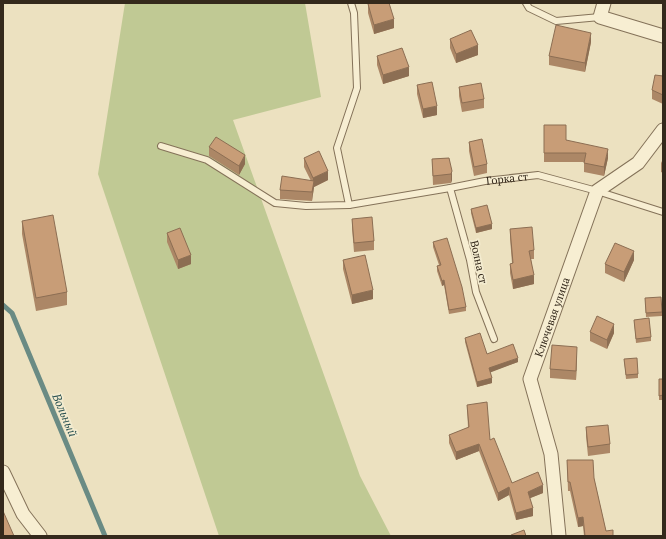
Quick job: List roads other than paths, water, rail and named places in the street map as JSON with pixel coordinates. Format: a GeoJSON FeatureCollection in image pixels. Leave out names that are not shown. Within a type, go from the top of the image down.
{"type":"FeatureCollection","features":[{"type":"Feature","properties":{"kind":"street"},"geometry":{"type":"LineString","coordinates":[[604,3],[600,17],[663,36]]}},
{"type":"Feature","properties":{"kind":"street"},"geometry":{"type":"LineString","coordinates":[[597,191],[638,163],[663,130]]}},
{"type":"Feature","properties":{"kind":"street","name":"Ключевая улица"},"geometry":{"type":"LineString","coordinates":[[559,536],[551,454],[530,379],[597,191]]}},
{"type":"Feature","properties":{"kind":"street"},"geometry":{"type":"LineString","coordinates":[[3,472],[23,514],[40,536]]}},
{"type":"Feature","properties":{"kind":"lane"},"geometry":{"type":"LineString","coordinates":[[349,205],[337,148],[357,88],[354,12],[351,3]]}},
{"type":"Feature","properties":{"kind":"lane"},"geometry":{"type":"LineString","coordinates":[[526,3],[529,8],[556,21],[600,17]]}},
{"type":"Feature","properties":{"kind":"lane","name":"Горка ст"},"geometry":{"type":"LineString","coordinates":[[161,146],[206,160],[276,203],[306,206],[349,205],[485,181],[538,175],[597,191],[663,212]]}},
{"type":"Feature","properties":{"kind":"lane","name":"Волна ст"},"geometry":{"type":"LineString","coordinates":[[450,188],[470,260],[476,292],[494,339]]}},
{"type":"Feature","properties":{"kind":"waterway","name":"Вольный"},"geometry":{"type":"LineString","coordinates":[[3,305],[12,313],[105,536]]}}]}
